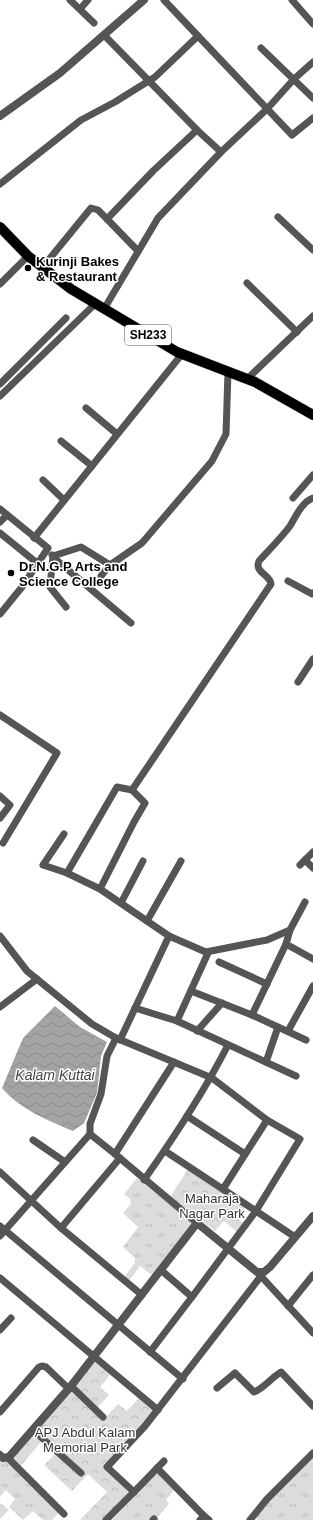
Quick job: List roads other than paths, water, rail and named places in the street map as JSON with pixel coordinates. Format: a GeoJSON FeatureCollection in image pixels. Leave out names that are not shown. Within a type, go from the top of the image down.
{"type":"FeatureCollection","features":[{"type":"Feature","properties":{"kind":"main road","name":"SH233"},"geometry":{"type":"LineString","coordinates":[[0,228],[28,256],[70,289],[182,354],[247,380],[313,415]]}},
{"type":"Feature","properties":{"kind":"street"},"geometry":{"type":"LineString","coordinates":[[70,0],[94,23]]}},
{"type":"Feature","properties":{"kind":"street"},"geometry":{"type":"LineString","coordinates":[[80,9],[88,0]]}},
{"type":"Feature","properties":{"kind":"street"},"geometry":{"type":"LineString","coordinates":[[0,116],[60,73],[144,0]]}},
{"type":"Feature","properties":{"kind":"street"},"geometry":{"type":"LineString","coordinates":[[164,0],[292,135],[313,118]]}},
{"type":"Feature","properties":{"kind":"street"},"geometry":{"type":"LineString","coordinates":[[292,0],[313,24]]}},
{"type":"Feature","properties":{"kind":"street"},"geometry":{"type":"LineString","coordinates":[[104,35],[148,81],[221,152]]}},
{"type":"Feature","properties":{"kind":"street"},"geometry":{"type":"LineString","coordinates":[[0,184],[81,120],[115,102],[155,77],[198,36]]}},
{"type":"Feature","properties":{"kind":"street"},"geometry":{"type":"LineString","coordinates":[[261,48],[313,98]]}},
{"type":"Feature","properties":{"kind":"street"},"geometry":{"type":"LineString","coordinates":[[0,396],[99,306],[138,251],[158,218],[221,152],[267,110],[294,79],[313,62]]}},
{"type":"Feature","properties":{"kind":"street"},"geometry":{"type":"LineString","coordinates":[[107,219],[153,171],[197,130]]}},
{"type":"Feature","properties":{"kind":"street"},"geometry":{"type":"LineString","coordinates":[[42,268],[91,208],[98,210],[138,251]]}},
{"type":"Feature","properties":{"kind":"street"},"geometry":{"type":"LineString","coordinates":[[278,217],[313,250]]}},
{"type":"Feature","properties":{"kind":"street"},"geometry":{"type":"LineString","coordinates":[[0,284],[28,256]]}},
{"type":"Feature","properties":{"kind":"street"},"geometry":{"type":"LineString","coordinates":[[247,283],[297,332]]}},
{"type":"Feature","properties":{"kind":"street"},"geometry":{"type":"LineString","coordinates":[[247,380],[313,316]]}},
{"type":"Feature","properties":{"kind":"street"},"geometry":{"type":"LineString","coordinates":[[0,384],[66,318]]}},
{"type":"Feature","properties":{"kind":"street"},"geometry":{"type":"LineString","coordinates":[[34,538],[182,354]]}},
{"type":"Feature","properties":{"kind":"street"},"geometry":{"type":"LineString","coordinates":[[101,576],[110,565],[142,543],[212,461],[226,434],[228,372]]}},
{"type":"Feature","properties":{"kind":"street"},"geometry":{"type":"LineString","coordinates":[[86,408],[117,434]]}},
{"type":"Feature","properties":{"kind":"street"},"geometry":{"type":"LineString","coordinates":[[60,441],[92,466]]}},
{"type":"Feature","properties":{"kind":"street"},"geometry":{"type":"LineString","coordinates":[[293,498],[313,475]]}},
{"type":"Feature","properties":{"kind":"street"},"geometry":{"type":"LineString","coordinates":[[43,480],[64,500]]}},
{"type":"Feature","properties":{"kind":"street"},"geometry":{"type":"LineString","coordinates":[[132,790],[271,584],[269,578],[258,569],[257,565],[259,561],[290,526],[294,517],[306,503],[313,498]]}},
{"type":"Feature","properties":{"kind":"street"},"geometry":{"type":"LineString","coordinates":[[0,509],[51,551],[53,556],[131,623]]}},
{"type":"Feature","properties":{"kind":"street"},"geometry":{"type":"LineString","coordinates":[[0,522],[7,515]]}},
{"type":"Feature","properties":{"kind":"street"},"geometry":{"type":"LineString","coordinates":[[0,533],[37,563]]}},
{"type":"Feature","properties":{"kind":"street"},"geometry":{"type":"LineString","coordinates":[[0,614],[22,587],[47,548]]}},
{"type":"Feature","properties":{"kind":"street"},"geometry":{"type":"LineString","coordinates":[[53,556],[81,548],[110,565]]}},
{"type":"Feature","properties":{"kind":"street"},"geometry":{"type":"LineString","coordinates":[[53,556],[50,587],[66,607]]}},
{"type":"Feature","properties":{"kind":"street"},"geometry":{"type":"LineString","coordinates":[[288,581],[312,594],[313,593]]}},
{"type":"Feature","properties":{"kind":"street"},"geometry":{"type":"LineString","coordinates":[[298,682],[313,659]]}},
{"type":"Feature","properties":{"kind":"street"},"geometry":{"type":"LineString","coordinates":[[0,715],[57,753],[2,843]]}},
{"type":"Feature","properties":{"kind":"street"},"geometry":{"type":"LineString","coordinates":[[67,873],[117,787],[132,790],[145,803],[100,890]]}},
{"type":"Feature","properties":{"kind":"street"},"geometry":{"type":"LineString","coordinates":[[0,796],[10,805],[0,818]]}},
{"type":"Feature","properties":{"kind":"street"},"geometry":{"type":"LineString","coordinates":[[64,834],[43,864],[67,873],[100,890],[169,936],[206,952],[267,940],[290,930]]}},
{"type":"Feature","properties":{"kind":"street"},"geometry":{"type":"LineString","coordinates":[[313,852],[303,863],[313,868]]}},
{"type":"Feature","properties":{"kind":"street"},"geometry":{"type":"LineString","coordinates":[[120,903],[143,861]]}},
{"type":"Feature","properties":{"kind":"street"},"geometry":{"type":"LineString","coordinates":[[147,921],[181,861]]}},
{"type":"Feature","properties":{"kind":"street"},"geometry":{"type":"LineString","coordinates":[[252,1016],[304,902]]}},
{"type":"Feature","properties":{"kind":"street"},"geometry":{"type":"LineString","coordinates":[[0,936],[27,971],[92,1024],[118,1039],[212,1078],[267,1120],[300,1140],[256,1210],[150,1352]]}},
{"type":"Feature","properties":{"kind":"street"},"geometry":{"type":"LineString","coordinates":[[169,936],[135,1008],[107,1056],[101,1094],[90,1124],[90,1134],[2,1231],[119,1324],[182,1379]]}},
{"type":"Feature","properties":{"kind":"street"},"geometry":{"type":"LineString","coordinates":[[286,944],[313,959]]}},
{"type":"Feature","properties":{"kind":"street"},"geometry":{"type":"LineString","coordinates":[[177,1021],[208,953],[206,952]]}},
{"type":"Feature","properties":{"kind":"street"},"geometry":{"type":"LineString","coordinates":[[219,962],[267,984]]}},
{"type":"Feature","properties":{"kind":"street"},"geometry":{"type":"LineString","coordinates":[[0,1007],[37,979]]}},
{"type":"Feature","properties":{"kind":"street"},"geometry":{"type":"LineString","coordinates":[[288,1031],[313,986]]}},
{"type":"Feature","properties":{"kind":"street"},"geometry":{"type":"LineString","coordinates":[[191,990],[306,1040]]}},
{"type":"Feature","properties":{"kind":"street"},"geometry":{"type":"LineString","coordinates":[[197,1030],[222,1003]]}},
{"type":"Feature","properties":{"kind":"street"},"geometry":{"type":"LineString","coordinates":[[135,1008],[177,1021],[296,1076]]}},
{"type":"Feature","properties":{"kind":"street"},"geometry":{"type":"LineString","coordinates":[[266,1062],[278,1027]]}},
{"type":"Feature","properties":{"kind":"street"},"geometry":{"type":"LineString","coordinates":[[144,1180],[165,1151],[212,1078],[228,1045]]}},
{"type":"Feature","properties":{"kind":"street"},"geometry":{"type":"LineString","coordinates":[[61,1228],[118,1156],[174,1062]]}},
{"type":"Feature","properties":{"kind":"street"},"geometry":{"type":"LineString","coordinates":[[188,1116],[245,1154]]}},
{"type":"Feature","properties":{"kind":"street"},"geometry":{"type":"LineString","coordinates":[[223,1189],[267,1120]]}},
{"type":"Feature","properties":{"kind":"street"},"geometry":{"type":"LineString","coordinates":[[90,1134],[259,1274],[313,1333]]}},
{"type":"Feature","properties":{"kind":"street"},"geometry":{"type":"LineString","coordinates":[[33,1140],[64,1162]]}},
{"type":"Feature","properties":{"kind":"street"},"geometry":{"type":"LineString","coordinates":[[165,1151],[295,1237]]}},
{"type":"Feature","properties":{"kind":"street"},"geometry":{"type":"LineString","coordinates":[[0,1172],[61,1228],[142,1295]]}},
{"type":"Feature","properties":{"kind":"street"},"geometry":{"type":"LineString","coordinates":[[134,1492],[107,1466],[158,1410],[259,1274],[270,1267],[313,1216]]}},
{"type":"Feature","properties":{"kind":"street"},"geometry":{"type":"LineString","coordinates":[[3,1456],[9,1457],[70,1387],[197,1223]]}},
{"type":"Feature","properties":{"kind":"street"},"geometry":{"type":"LineString","coordinates":[[161,1270],[192,1297]]}},
{"type":"Feature","properties":{"kind":"street"},"geometry":{"type":"LineString","coordinates":[[288,1306],[313,1275]]}},
{"type":"Feature","properties":{"kind":"street"},"geometry":{"type":"LineString","coordinates":[[0,1278],[158,1410]]}},
{"type":"Feature","properties":{"kind":"street"},"geometry":{"type":"LineString","coordinates":[[0,1330],[11,1318]]}},
{"type":"Feature","properties":{"kind":"street"},"geometry":{"type":"LineString","coordinates":[[1,1408],[39,1367],[42,1366],[46,1367],[70,1387],[103,1417]]}},
{"type":"Feature","properties":{"kind":"street"},"geometry":{"type":"LineString","coordinates":[[218,1388],[235,1373],[254,1392],[259,1390],[281,1372],[313,1406]]}},
{"type":"Feature","properties":{"kind":"street"},"geometry":{"type":"LineString","coordinates":[[33,1430],[81,1474]]}},
{"type":"Feature","properties":{"kind":"street"},"geometry":{"type":"LineString","coordinates":[[250,1520],[267,1499],[313,1454]]}},
{"type":"Feature","properties":{"kind":"street"},"geometry":{"type":"LineString","coordinates":[[3,1456],[64,1514]]}},
{"type":"Feature","properties":{"kind":"street"},"geometry":{"type":"LineString","coordinates":[[106,1520],[164,1460]]}},
{"type":"Feature","properties":{"kind":"street"},"geometry":{"type":"LineString","coordinates":[[157,1468],[204,1519]]}},
{"type":"Feature","properties":{"kind":"water","name":"Kalam Kuttai"},"geometry":{"type":"Polygon","coordinates":[[[55,1006],[80,1027],[107,1042],[101,1056],[97,1093],[84,1123],[73,1131],[35,1114],[9,1096],[2,1088],[23,1038],[55,1006]]]}},
{"type":"Feature","properties":{"kind":"place","name":"Kurinji Bakes & Restaurant"},"geometry":{"type":"Point","coordinates":[28,268]}},
{"type":"Feature","properties":{"kind":"place","name":"Dr.N.G.P Arts and Science College"},"geometry":{"type":"Point","coordinates":[11,573]}},
{"type":"Feature","properties":{"kind":"park label","name":"Maharaja Nagar Park"},"geometry":{"type":"Point","coordinates":[212,1206]}},
{"type":"Feature","properties":{"kind":"park label","name":"APJ Abdul Kalam Memorial Park"},"geometry":{"type":"Point","coordinates":[85,1440]}}]}
